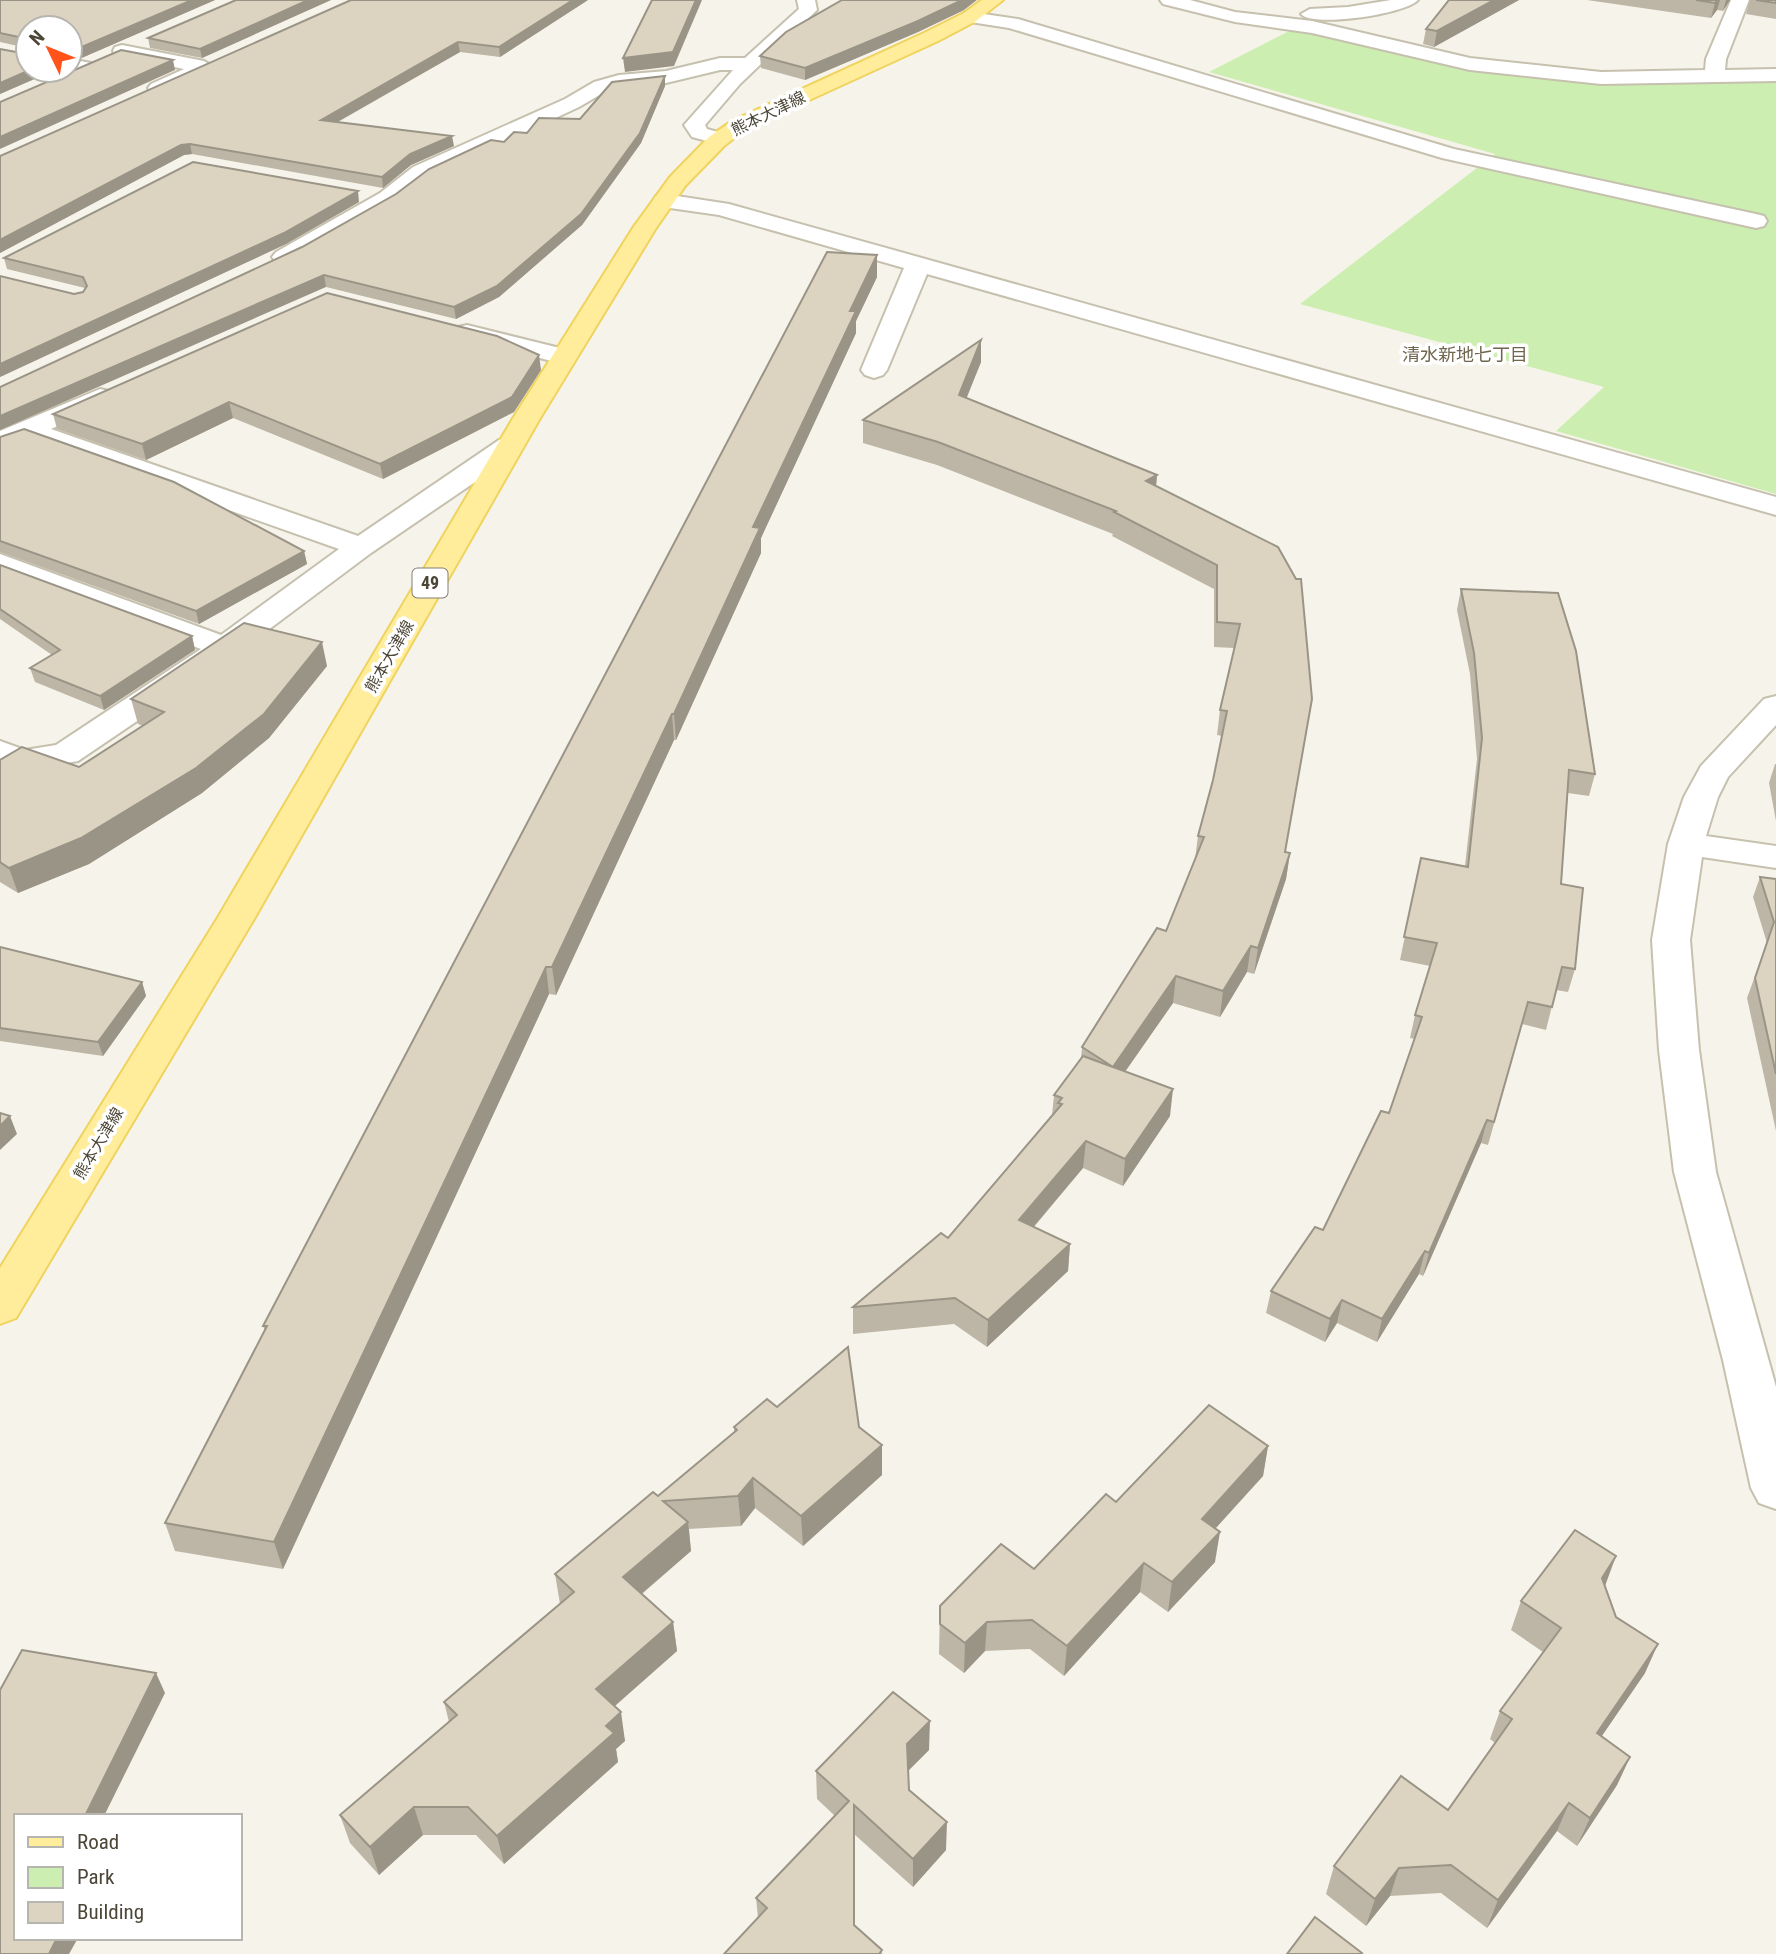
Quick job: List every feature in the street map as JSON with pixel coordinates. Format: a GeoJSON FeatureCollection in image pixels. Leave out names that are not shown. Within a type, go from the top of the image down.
{"type":"FeatureCollection","features":[{"type":"Feature","properties":{"kind":"main road","name":"熊本大津線"},"geometry":{"type":"LineString","coordinates":[[0,1306],[275,855],[563,356],[686,167],[718,138],[738,125],[982,8]]}},
{"type":"Feature","properties":{"kind":"street"},"geometry":{"type":"LineString","coordinates":[[718,138],[699,133],[694,125],[749,64],[808,10],[806,0]]}},
{"type":"Feature","properties":{"kind":"street"},"geometry":{"type":"LineString","coordinates":[[1169,0],[1235,17],[1312,27],[1470,64],[1601,78],[1776,75]]}},
{"type":"Feature","properties":{"kind":"street"},"geometry":{"type":"LineString","coordinates":[[1240,0],[1285,12],[1332,15],[1383,9],[1409,0]]}},
{"type":"Feature","properties":{"kind":"street"},"geometry":{"type":"LineString","coordinates":[[1714,78],[1716,60],[1740,0]]}},
{"type":"Feature","properties":{"kind":"street"},"geometry":{"type":"LineString","coordinates":[[982,8],[1011,23],[1449,154],[1755,221]]}},
{"type":"Feature","properties":{"kind":"street"},"geometry":{"type":"LineString","coordinates":[[91,63],[148,40]]}},
{"type":"Feature","properties":{"kind":"street"},"geometry":{"type":"LineString","coordinates":[[91,63],[210,64],[141,96]]}},
{"type":"Feature","properties":{"kind":"street"},"geometry":{"type":"LineString","coordinates":[[261,267],[295,251],[388,198],[422,172],[456,154],[572,103],[601,86],[619,81],[666,77],[720,64],[749,64]]}},
{"type":"Feature","properties":{"kind":"street"},"geometry":{"type":"LineString","coordinates":[[349,191],[388,198]]}},
{"type":"Feature","properties":{"kind":"street"},"geometry":{"type":"LineString","coordinates":[[664,201],[721,209],[1776,506]]}},
{"type":"Feature","properties":{"kind":"street"},"geometry":{"type":"LineString","coordinates":[[874,370],[915,276],[917,263]]}},
{"type":"Feature","properties":{"kind":"street"},"geometry":{"type":"LineString","coordinates":[[445,327],[563,356]]}},
{"type":"Feature","properties":{"kind":"street"},"geometry":{"type":"LineString","coordinates":[[0,441],[26,419],[119,389]]}},
{"type":"Feature","properties":{"kind":"street"},"geometry":{"type":"LineString","coordinates":[[26,419],[361,547]]}},
{"type":"Feature","properties":{"kind":"street"},"geometry":{"type":"LineString","coordinates":[[0,751],[21,761],[65,754],[225,647],[361,547],[509,446]]}},
{"type":"Feature","properties":{"kind":"street"},"geometry":{"type":"LineString","coordinates":[[0,563],[84,597],[225,647]]}},
{"type":"Feature","properties":{"kind":"street"},"geometry":{"type":"LineString","coordinates":[[1776,706],[1713,773],[1701,797],[1686,844],[1671,940],[1679,1050],[1695,1172],[1746,1360],[1776,1488]]}},
{"type":"Feature","properties":{"kind":"street"},"geometry":{"type":"LineString","coordinates":[[1686,844],[1776,857]]}},
{"type":"Feature","properties":{"kind":"green space"},"geometry":{"type":"Polygon","coordinates":[[[1295,28],[1601,82],[1776,80],[1776,494],[1556,431],[1604,387],[1300,304],[1495,154],[1209,72],[1295,28]]]}},
{"type":"Feature","properties":{"kind":"building"},"geometry":{"type":"Polygon","coordinates":[[[0,0],[192,0],[84,46],[84,14],[14,14],[14,36],[0,33],[0,0]]]}},
{"type":"Feature","properties":{"kind":"building"},"geometry":{"type":"Polygon","coordinates":[[[236,0],[308,0],[200,49],[148,38],[236,0]]]}},
{"type":"Feature","properties":{"kind":"building"},"geometry":{"type":"Polygon","coordinates":[[[351,0],[573,0],[499,47],[458,42],[321,120],[452,136],[410,154],[382,177],[190,144],[181,145],[0,240],[0,156],[351,0]]]}},
{"type":"Feature","properties":{"kind":"building"},"geometry":{"type":"Polygon","coordinates":[[[652,0],[696,0],[673,52],[623,58],[652,0]]]}},
{"type":"Feature","properties":{"kind":"building"},"geometry":{"type":"Polygon","coordinates":[[[842,0],[962,0],[805,68],[760,56],[786,32],[842,0]]]}},
{"type":"Feature","properties":{"kind":"building"},"geometry":{"type":"Polygon","coordinates":[[[1449,0],[1494,0],[1437,31],[1426,29],[1449,0]]]}},
{"type":"Feature","properties":{"kind":"building"},"geometry":{"type":"Polygon","coordinates":[[[1696,0],[1717,0],[1715,3],[1696,0]]]}},
{"type":"Feature","properties":{"kind":"building"},"geometry":{"type":"Polygon","coordinates":[[[0,49],[14,52],[14,77],[0,83],[0,49]]]}},
{"type":"Feature","properties":{"kind":"building"},"geometry":{"type":"Polygon","coordinates":[[[121,50],[173,60],[0,137],[0,102],[42,84],[84,84],[84,66],[121,50]]]}},
{"type":"Feature","properties":{"kind":"building"},"geometry":{"type":"Polygon","coordinates":[[[665,76],[640,133],[581,214],[497,286],[454,307],[324,275],[0,416],[0,387],[302,247],[396,194],[429,169],[491,140],[504,142],[514,132],[527,133],[539,118],[580,119],[612,82],[665,76]]]}},
{"type":"Feature","properties":{"kind":"building"},"geometry":{"type":"Polygon","coordinates":[[[193,162],[358,191],[284,233],[0,364],[0,276],[74,294],[83,292],[87,286],[83,277],[4,258],[193,162]]]}},
{"type":"Feature","properties":{"kind":"building"},"geometry":{"type":"Polygon","coordinates":[[[827,252],[877,255],[850,311],[856,311],[753,527],[760,528],[674,714],[552,967],[546,967],[274,1542],[165,1523],[267,1326],[263,1326],[827,252]]]}},
{"type":"Feature","properties":{"kind":"building"},"geometry":{"type":"Polygon","coordinates":[[[327,293],[497,336],[539,355],[512,397],[380,464],[229,402],[142,444],[53,414],[327,293]]]}},
{"type":"Feature","properties":{"kind":"building"},"geometry":{"type":"Polygon","coordinates":[[[981,340],[959,395],[1157,475],[1146,481],[1278,547],[1296,579],[1301,579],[1312,699],[1285,852],[1290,853],[1258,948],[1251,946],[1223,991],[1176,976],[1113,1067],[1082,1047],[1157,928],[1166,931],[1204,837],[1198,836],[1227,711],[1220,710],[1240,624],[1217,622],[1217,565],[1114,512],[1116,511],[938,442],[863,420],[981,340]]]}},
{"type":"Feature","properties":{"kind":"building"},"geometry":{"type":"Polygon","coordinates":[[[24,429],[174,482],[304,551],[196,611],[0,541],[0,437],[24,429]]]}},
{"type":"Feature","properties":{"kind":"building"},"geometry":{"type":"Polygon","coordinates":[[[0,565],[192,636],[100,696],[30,668],[60,650],[0,609],[0,565]]]}},
{"type":"Feature","properties":{"kind":"building"},"geometry":{"type":"Polygon","coordinates":[[[1461,589],[1558,593],[1576,651],[1595,774],[1569,770],[1561,884],[1583,888],[1575,969],[1562,967],[1552,1007],[1528,1002],[1494,1122],[1487,1120],[1429,1253],[1425,1251],[1382,1319],[1342,1300],[1330,1319],[1271,1291],[1315,1227],[1323,1230],[1381,1111],[1389,1113],[1422,1017],[1415,1015],[1437,943],[1404,937],[1421,858],[1468,867],[1482,738],[1474,653],[1461,589]]]}},
{"type":"Feature","properties":{"kind":"building"},"geometry":{"type":"Polygon","coordinates":[[[244,623],[322,642],[264,714],[196,768],[81,838],[9,868],[0,862],[0,760],[22,747],[79,767],[164,712],[131,699],[244,623]]]}},
{"type":"Feature","properties":{"kind":"building"},"geometry":{"type":"Polygon","coordinates":[[[1760,877],[1776,879],[1776,1074],[1755,978],[1774,922],[1760,877]]]}},
{"type":"Feature","properties":{"kind":"building"},"geometry":{"type":"Polygon","coordinates":[[[0,947],[142,982],[98,1042],[0,1028],[0,947]]]}},
{"type":"Feature","properties":{"kind":"building"},"geometry":{"type":"Polygon","coordinates":[[[1083,1056],[1173,1089],[1125,1159],[1086,1141],[1019,1220],[1070,1244],[988,1320],[955,1298],[853,1307],[941,1233],[948,1238],[1062,1104],[1058,1103],[1062,1098],[1054,1095],[1083,1056]]]}},
{"type":"Feature","properties":{"kind":"building"},"geometry":{"type":"Polygon","coordinates":[[[0,1113],[10,1116],[0,1126],[0,1113]]]}},
{"type":"Feature","properties":{"kind":"building"},"geometry":{"type":"Polygon","coordinates":[[[848,1347],[859,1427],[882,1445],[801,1516],[753,1478],[738,1496],[663,1501],[688,1522],[623,1577],[673,1622],[596,1689],[621,1712],[606,1726],[614,1733],[497,1836],[468,1807],[414,1807],[370,1847],[340,1815],[457,1715],[444,1702],[574,1592],[555,1574],[653,1492],[658,1496],[737,1430],[734,1427],[767,1399],[777,1407],[848,1347]]]}},
{"type":"Feature","properties":{"kind":"building"},"geometry":{"type":"Polygon","coordinates":[[[1209,1405],[1268,1446],[1202,1519],[1220,1532],[1172,1582],[1144,1563],[1067,1646],[1032,1620],[987,1622],[965,1643],[940,1624],[940,1606],[1001,1544],[1034,1569],[1106,1494],[1116,1502],[1209,1405]]]}},
{"type":"Feature","properties":{"kind":"building"},"geometry":{"type":"Polygon","coordinates":[[[1575,1530],[1616,1556],[1602,1578],[1616,1617],[1658,1644],[1597,1733],[1630,1757],[1590,1818],[1569,1803],[1498,1900],[1451,1865],[1399,1868],[1375,1899],[1334,1866],[1401,1776],[1448,1810],[1512,1719],[1500,1711],[1561,1628],[1521,1601],[1575,1530]]]}},
{"type":"Feature","properties":{"kind":"building"},"geometry":{"type":"Polygon","coordinates":[[[22,1650],[156,1673],[86,1814],[14,1814],[14,1940],[56,1940],[49,1954],[0,1954],[0,1690],[22,1650]]]}},
{"type":"Feature","properties":{"kind":"building"},"geometry":{"type":"Polygon","coordinates":[[[893,1692],[930,1721],[907,1744],[909,1790],[947,1822],[913,1859],[854,1805],[854,1925],[882,1950],[879,1954],[724,1954],[767,1908],[756,1898],[849,1801],[816,1771],[893,1692]]]}},
{"type":"Feature","properties":{"kind":"building"},"geometry":{"type":"Polygon","coordinates":[[[1315,1917],[1362,1953],[1287,1954],[1315,1917]]]}},
{"type":"Feature","properties":{"kind":"district","name":"清水新地七丁目"},"geometry":{"type":"Point","coordinates":[1465,355]}}]}
